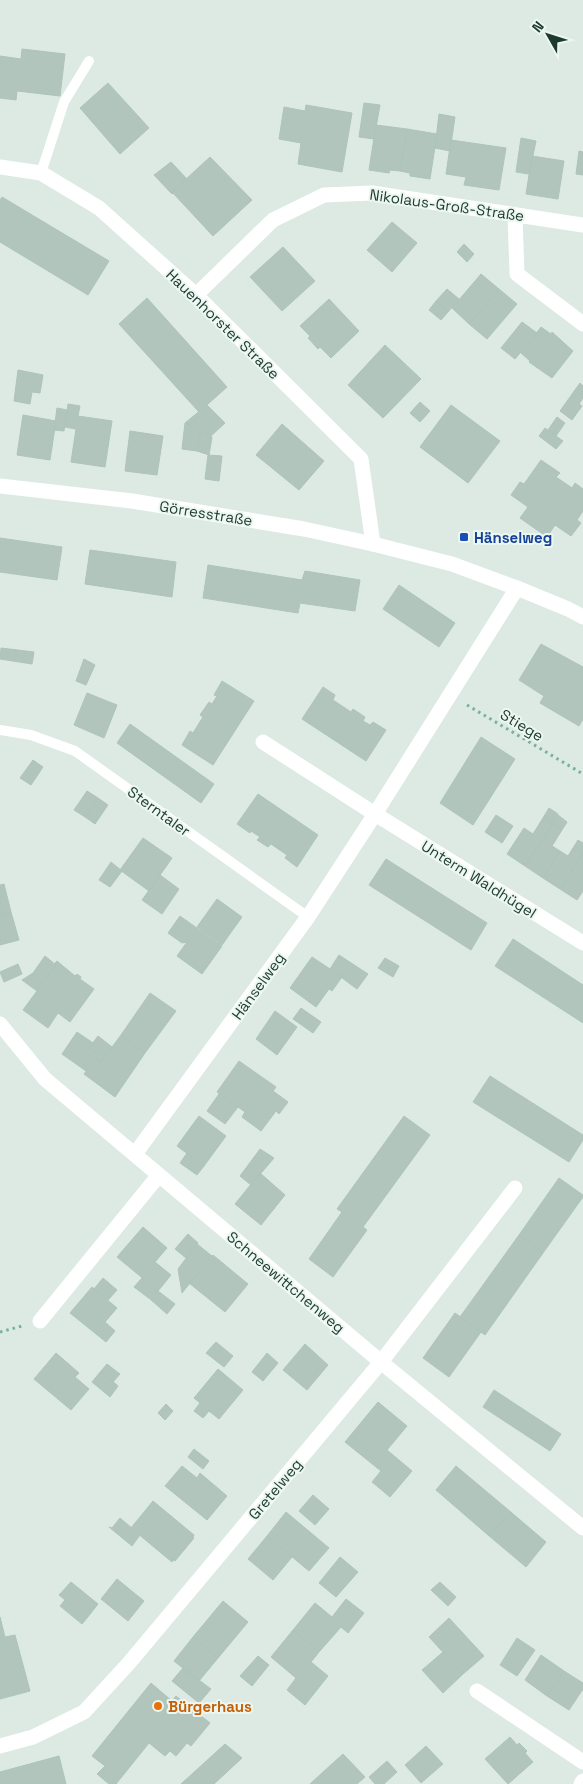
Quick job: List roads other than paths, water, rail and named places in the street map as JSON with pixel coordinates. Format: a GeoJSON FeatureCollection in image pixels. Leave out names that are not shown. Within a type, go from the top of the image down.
{"type":"FeatureCollection","features":[{"type":"Feature","properties":{"kind":"street","name":"Hauenhorster Straße"},"geometry":{"type":"LineString","coordinates":[[0,167],[41,173],[99,208],[196,295],[361,459],[373,544]]}},
{"type":"Feature","properties":{"kind":"street","name":"Nikolaus-Groß-Straße"},"geometry":{"type":"LineString","coordinates":[[196,295],[273,220],[324,195],[372,193],[583,225]]}},
{"type":"Feature","properties":{"kind":"street"},"geometry":{"type":"LineString","coordinates":[[515,215],[517,274],[583,324]]}},
{"type":"Feature","properties":{"kind":"street","name":"Görresstraße"},"geometry":{"type":"LineString","coordinates":[[0,486],[132,501],[304,529],[452,564],[516,588]]}},
{"type":"Feature","properties":{"kind":"street"},"geometry":{"type":"LineString","coordinates":[[516,588],[583,617]]}},
{"type":"Feature","properties":{"kind":"street","name":"Hänselweg"},"geometry":{"type":"LineString","coordinates":[[135,1154],[308,918],[516,588]]}},
{"type":"Feature","properties":{"kind":"street"},"geometry":{"type":"LineString","coordinates":[[263,742],[375,814]]}},
{"type":"Feature","properties":{"kind":"street","name":"Unterm Waldhügel"},"geometry":{"type":"LineString","coordinates":[[375,814],[583,943]]}},
{"type":"Feature","properties":{"kind":"street","name":"Schneewittchenweg"},"geometry":{"type":"LineString","coordinates":[[0,1024],[45,1079],[381,1362],[583,1528]]}},
{"type":"Feature","properties":{"kind":"street"},"geometry":{"type":"LineString","coordinates":[[40,1321],[159,1175]]}},
{"type":"Feature","properties":{"kind":"street","name":"Gretelweg"},"geometry":{"type":"LineString","coordinates":[[0,1746],[33,1737],[84,1712],[128,1664],[381,1362],[515,1188]]}},
{"type":"Feature","properties":{"kind":"street"},"geometry":{"type":"LineString","coordinates":[[476,1691],[583,1762]]}},
{"type":"Feature","properties":{"kind":"lane"},"geometry":{"type":"LineString","coordinates":[[41,173],[64,102],[89,61]]}},
{"type":"Feature","properties":{"kind":"lane","name":"Sterntaler"},"geometry":{"type":"LineString","coordinates":[[0,730],[32,735],[75,751],[308,918]]}},
{"type":"Feature","properties":{"kind":"place","name":"Hänselweg"},"geometry":{"type":"Point","coordinates":[464,537]}},
{"type":"Feature","properties":{"kind":"place","name":"Bürgerhaus"},"geometry":{"type":"Point","coordinates":[158,1706]}}]}
